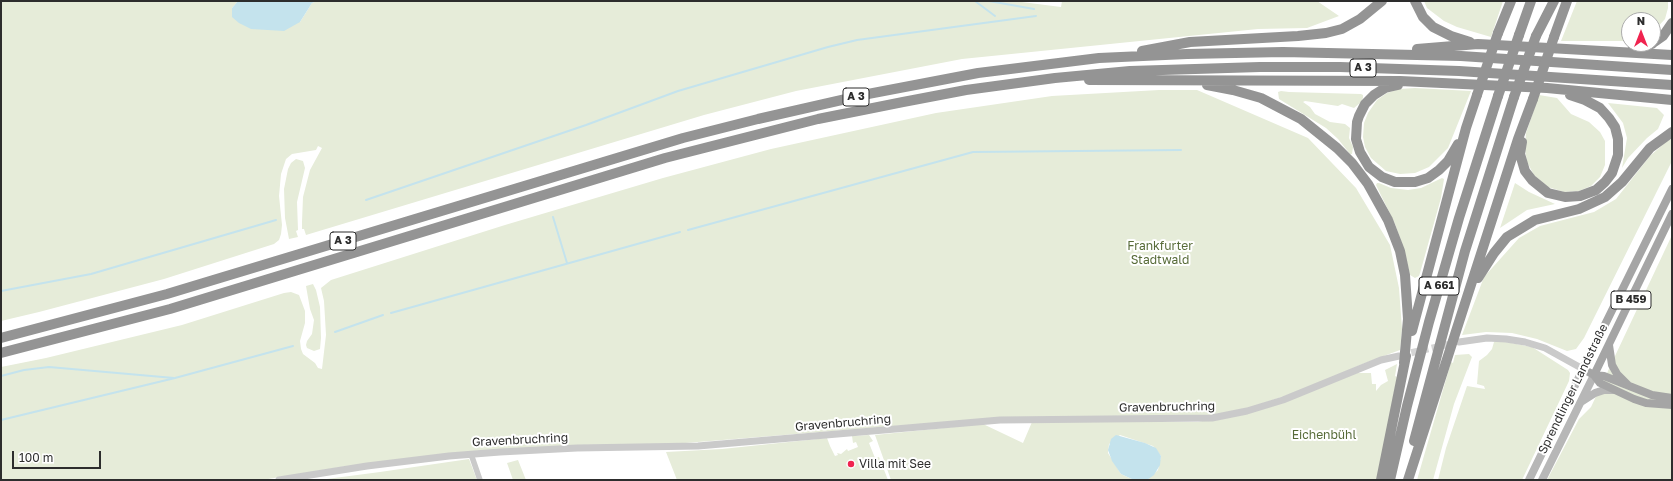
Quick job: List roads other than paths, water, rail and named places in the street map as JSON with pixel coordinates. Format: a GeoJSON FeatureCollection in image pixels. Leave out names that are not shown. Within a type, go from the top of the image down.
{"type":"FeatureCollection","features":[{"type":"Feature","properties":{"kind":"highway"},"geometry":{"type":"LineString","coordinates":[[1099,58],[1190,42],[1326,33],[1342,28],[1360,19],[1382,1]]}},
{"type":"Feature","properties":{"kind":"highway"},"geometry":{"type":"LineString","coordinates":[[1415,1],[1423,17],[1438,30],[1456,38],[1478,44]]}},
{"type":"Feature","properties":{"kind":"highway","name":"A 661"},"geometry":{"type":"LineString","coordinates":[[1390,480],[1407,406],[1429,322],[1484,134],[1531,1]]}},
{"type":"Feature","properties":{"kind":"highway","name":"A 661"},"geometry":{"type":"LineString","coordinates":[[1407,480],[1450,301],[1483,191],[1536,36],[1546,1]]}},
{"type":"Feature","properties":{"kind":"highway"},"geometry":{"type":"LineString","coordinates":[[1536,36],[1554,1]]}},
{"type":"Feature","properties":{"kind":"highway"},"geometry":{"type":"LineString","coordinates":[[1407,480],[1518,139],[1567,1]]}},
{"type":"Feature","properties":{"kind":"highway"},"geometry":{"type":"LineString","coordinates":[[1402,359],[1466,128],[1510,2]]}},
{"type":"Feature","properties":{"kind":"highway"},"geometry":{"type":"LineString","coordinates":[[1661,37],[1672,23]]}},
{"type":"Feature","properties":{"kind":"highway"},"geometry":{"type":"LineString","coordinates":[[1377,53],[1478,44],[1672,56]]}},
{"type":"Feature","properties":{"kind":"highway"},"geometry":{"type":"LineString","coordinates":[[1610,52],[1621,51]]}},
{"type":"Feature","properties":{"kind":"highway","name":"A 3"},"geometry":{"type":"LineString","coordinates":[[1,338],[167,294],[684,138],[758,119],[930,82],[1031,66],[1099,58],[1283,52],[1377,53],[1468,57],[1672,70]]}},
{"type":"Feature","properties":{"kind":"highway","name":"A 3"},"geometry":{"type":"LineString","coordinates":[[1,353],[170,309],[664,158],[757,134],[903,102],[974,89],[1055,78],[1153,70],[1244,67],[1340,67],[1459,71],[1672,85]]}},
{"type":"Feature","properties":{"kind":"highway"},"geometry":{"type":"LineString","coordinates":[[1055,78],[1103,81],[1328,80],[1435,82],[1547,88],[1672,100]]}},
{"type":"Feature","properties":{"kind":"highway"},"geometry":{"type":"LineString","coordinates":[[1172,80],[1228,88],[1272,103],[1313,127],[1352,163],[1371,188],[1384,211],[1400,251],[1405,275],[1408,301],[1408,328],[1381,480]]}},
{"type":"Feature","properties":{"kind":"highway"},"geometry":{"type":"LineString","coordinates":[[1435,82],[1389,86],[1369,99],[1357,122],[1356,139],[1363,159],[1373,171],[1394,182],[1409,183],[1422,180],[1434,174],[1448,161],[1466,128]]}},
{"type":"Feature","properties":{"kind":"highway"},"geometry":{"type":"LineString","coordinates":[[1526,118],[1521,147],[1521,160],[1528,176],[1542,189],[1558,196],[1580,196],[1601,186],[1612,173],[1617,160],[1619,144],[1615,127],[1609,118],[1600,108],[1589,102],[1547,88]]}},
{"type":"Feature","properties":{"kind":"highway"},"geometry":{"type":"LineString","coordinates":[[1464,307],[1486,264],[1500,244],[1508,237],[1535,220],[1579,209],[1605,197],[1622,182],[1650,148],[1672,132]]}},
{"type":"Feature","properties":{"kind":"main road","name":"Sprendlinger Landstraße"},"geometry":{"type":"LineString","coordinates":[[1529,480],[1672,189]]}},
{"type":"Feature","properties":{"kind":"main road","name":"Sprendlinger Landstraße"},"geometry":{"type":"LineString","coordinates":[[1542,480],[1672,214]]}},
{"type":"Feature","properties":{"kind":"main road"},"geometry":{"type":"LineString","coordinates":[[1609,344],[1612,365],[1617,374],[1628,382],[1629,387]]}},
{"type":"Feature","properties":{"kind":"main road"},"geometry":{"type":"LineString","coordinates":[[1583,369],[1594,375],[1604,376],[1652,395],[1672,398]]}},
{"type":"Feature","properties":{"kind":"main road"},"geometry":{"type":"LineString","coordinates":[[1594,375],[1600,384],[1646,403],[1672,405]]}},
{"type":"Feature","properties":{"kind":"main road"},"geometry":{"type":"LineString","coordinates":[[1580,402],[1595,393],[1604,390],[1613,390]]}},
{"type":"Feature","properties":{"kind":"street"},"geometry":{"type":"LineString","coordinates":[[1459,342],[1487,338],[1526,342],[1545,348],[1583,369]]}},
{"type":"Feature","properties":{"kind":"street","name":"Gravenbruchring"},"geometry":{"type":"LineString","coordinates":[[280,480],[367,466],[471,454],[561,448],[698,446],[1000,420],[1212,418],[1247,411],[1283,400],[1381,360],[1402,359]]}},
{"type":"Feature","properties":{"kind":"street"},"geometry":{"type":"LineString","coordinates":[[471,454],[480,480]]}},
{"type":"Feature","properties":{"kind":"water"},"geometry":{"type":"Polygon","coordinates":[[[238,1],[317,1],[312,3],[300,22],[284,31],[251,29],[239,23],[232,17],[232,8],[238,1]]]}},
{"type":"Feature","properties":{"kind":"water"},"geometry":{"type":"Polygon","coordinates":[[[1116,435],[1145,443],[1156,448],[1161,456],[1160,465],[1154,475],[1147,480],[1134,480],[1121,474],[1112,461],[1108,450],[1111,439],[1116,435]]]}},
{"type":"Feature","properties":{"kind":"waterway"},"geometry":{"type":"LineString","coordinates":[[975,1],[995,16]]}},
{"type":"Feature","properties":{"kind":"waterway"},"geometry":{"type":"LineString","coordinates":[[989,1],[1034,9]]}},
{"type":"Feature","properties":{"kind":"waterway"},"geometry":{"type":"LineString","coordinates":[[366,200],[586,125],[678,91],[828,47],[857,40],[1036,16]]}},
{"type":"Feature","properties":{"kind":"waterway"},"geometry":{"type":"LineString","coordinates":[[688,230],[973,152],[1181,150]]}},
{"type":"Feature","properties":{"kind":"waterway"},"geometry":{"type":"LineString","coordinates":[[553,217],[567,263]]}},
{"type":"Feature","properties":{"kind":"waterway"},"geometry":{"type":"LineString","coordinates":[[1,291],[91,274],[276,220]]}},
{"type":"Feature","properties":{"kind":"waterway"},"geometry":{"type":"LineString","coordinates":[[391,313],[680,232]]}},
{"type":"Feature","properties":{"kind":"waterway"},"geometry":{"type":"LineString","coordinates":[[335,332],[383,315]]}},
{"type":"Feature","properties":{"kind":"waterway"},"geometry":{"type":"LineString","coordinates":[[1,420],[175,378],[293,346]]}},
{"type":"Feature","properties":{"kind":"waterway"},"geometry":{"type":"LineString","coordinates":[[1,376],[24,370],[49,367],[174,378]]}},
{"type":"Feature","properties":{"kind":"tunnel"},"geometry":{"type":"LineString","coordinates":[[1401,355],[1455,343]]}},
{"type":"Feature","properties":{"kind":"place","name":"Villa mit See"},"geometry":{"type":"Point","coordinates":[851,464]}},
{"type":"Feature","properties":{"kind":"park label","name":"Frankfurter Stadtwald"},"geometry":{"type":"Point","coordinates":[1160,253]}},
{"type":"Feature","properties":{"kind":"park label","name":"Eichenbühl"},"geometry":{"type":"Point","coordinates":[1324,435]}}]}
